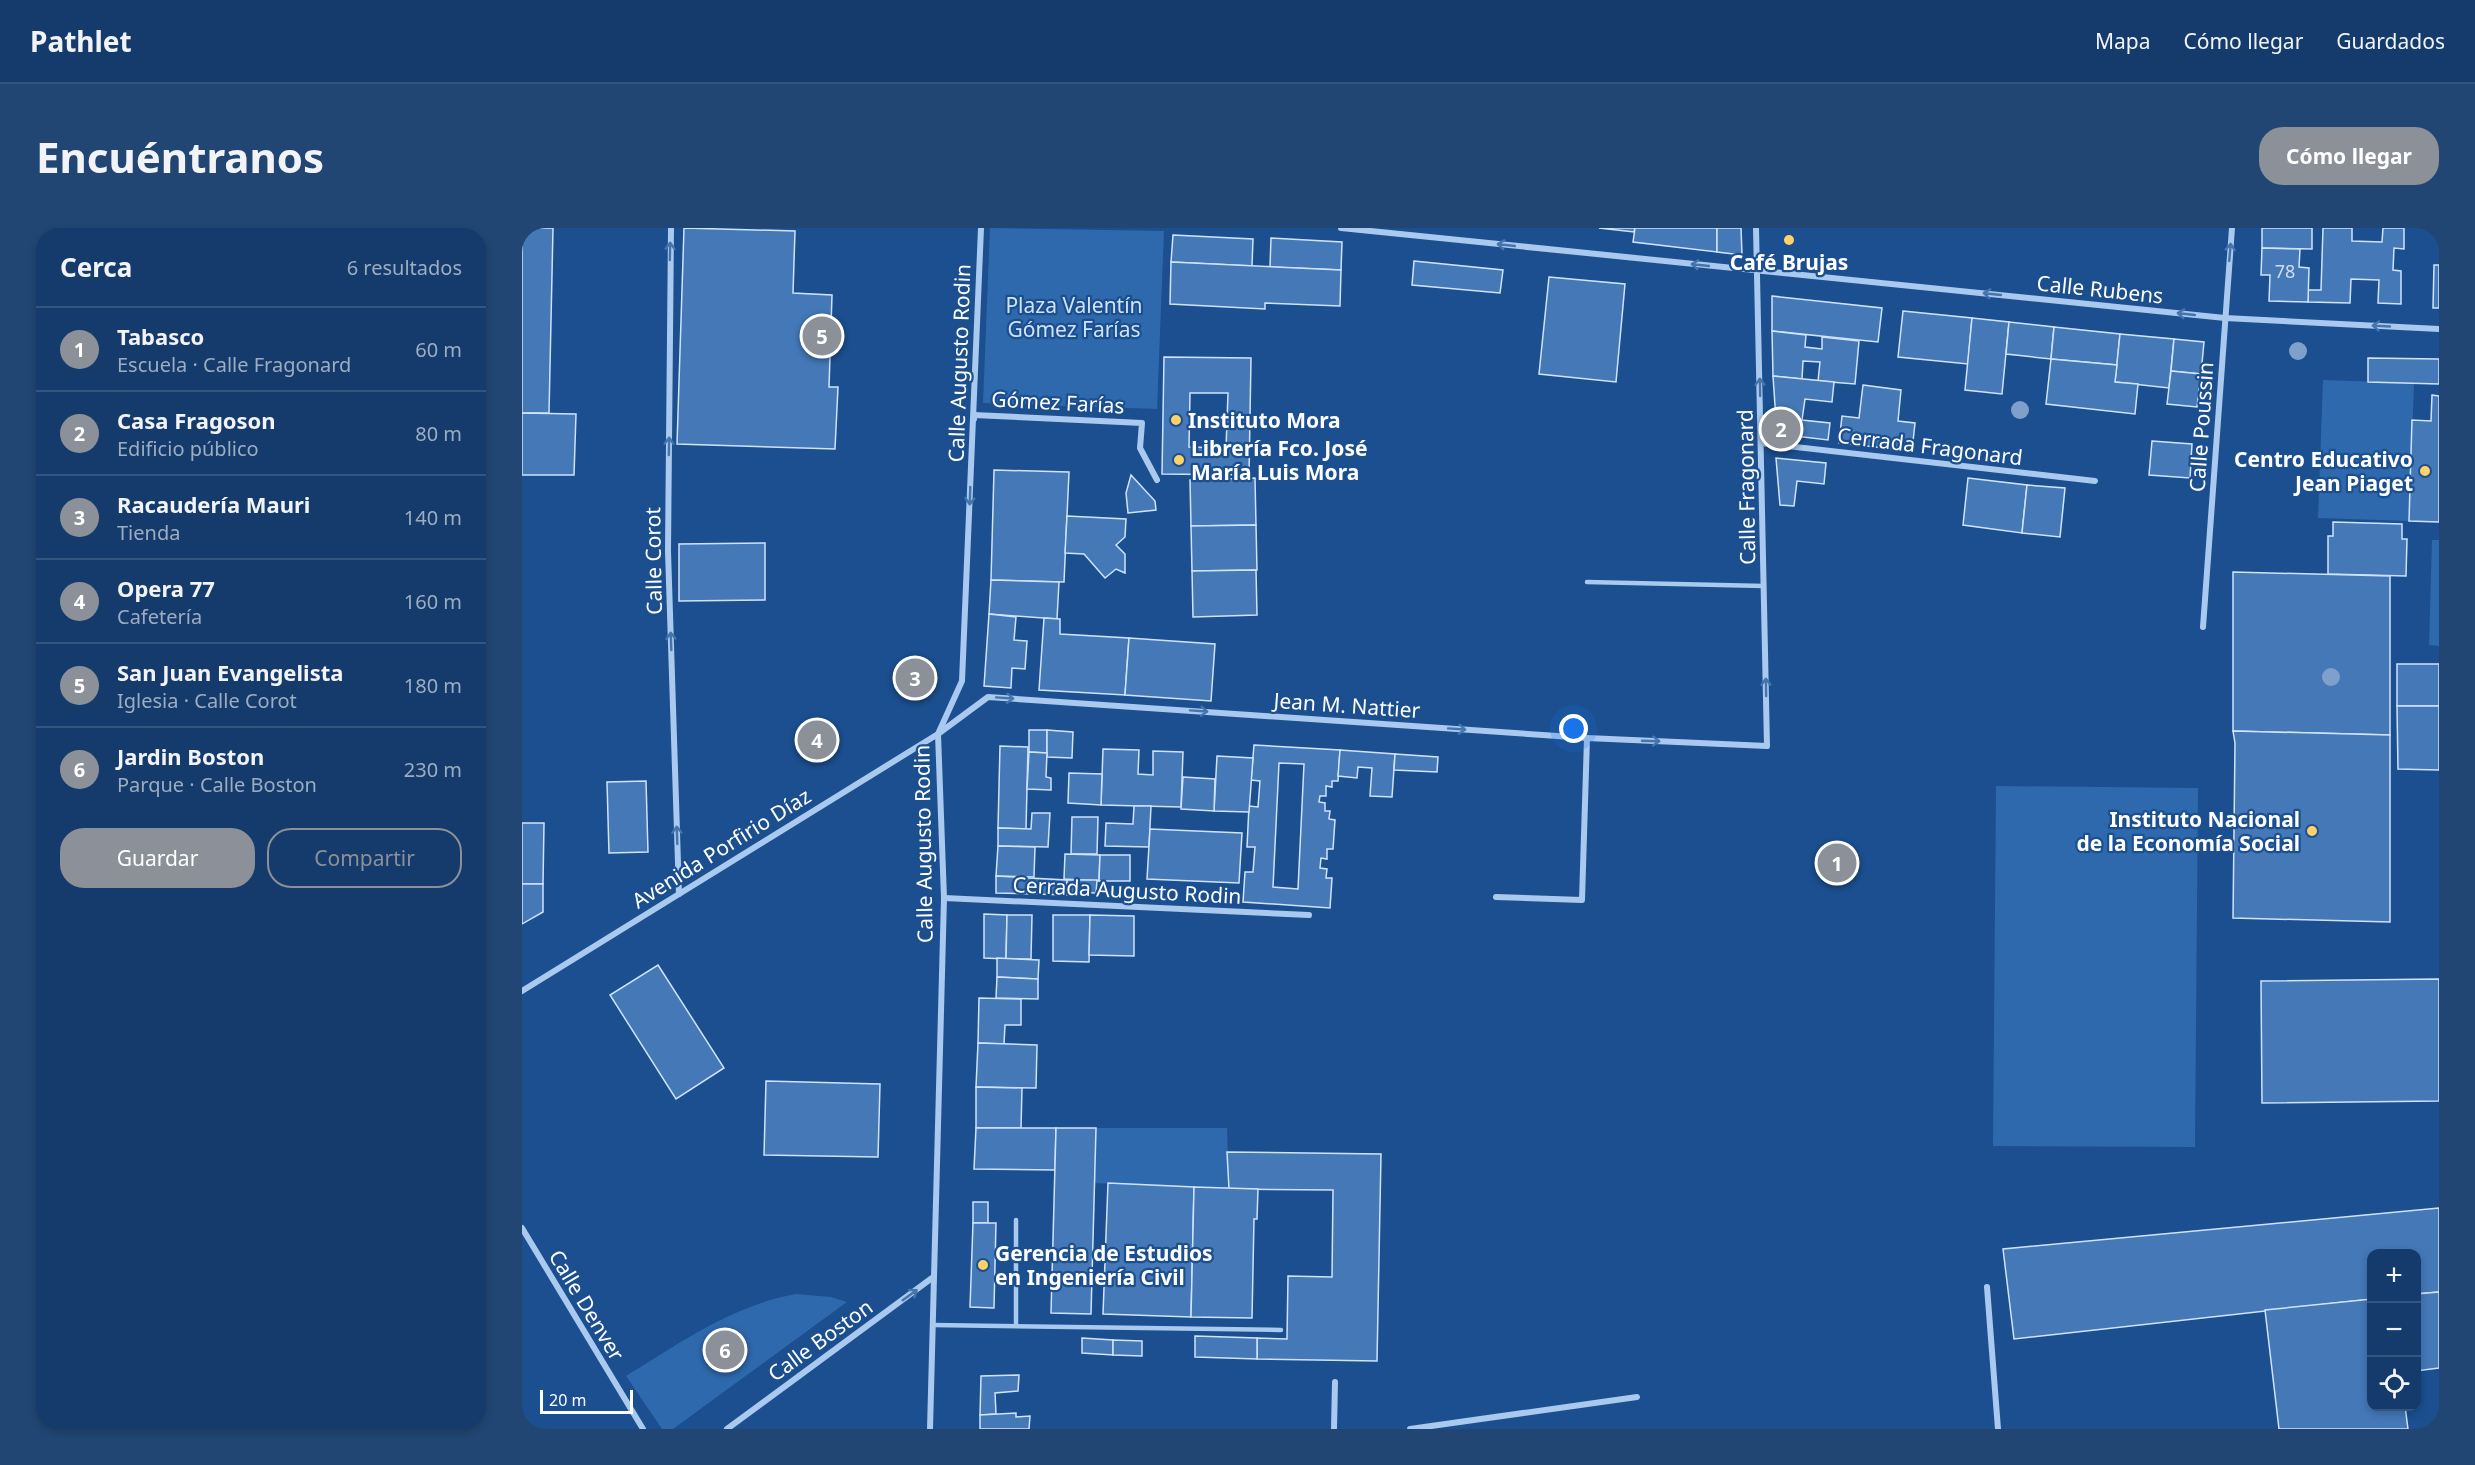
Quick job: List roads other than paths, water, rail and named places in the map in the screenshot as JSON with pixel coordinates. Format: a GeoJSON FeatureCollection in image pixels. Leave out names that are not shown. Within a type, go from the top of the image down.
{"type":"FeatureCollection","features":[{"type":"Feature","properties":{"kind":"street","name":"Calle Corot"},"geometry":{"type":"LineString","coordinates":[[671,228],[668,550],[679,894]]}},
{"type":"Feature","properties":{"kind":"street","name":"Calle Augusto Rodin"},"geometry":{"type":"LineString","coordinates":[[930,1429],[932,1278],[944,898],[938,734],[962,681],[981,228]]}},
{"type":"Feature","properties":{"kind":"street","name":"Calle Rubens"},"geometry":{"type":"LineString","coordinates":[[1341,228],[2225,318],[2439,330]]}},
{"type":"Feature","properties":{"kind":"street","name":"Calle Fragonard"},"geometry":{"type":"LineString","coordinates":[[1756,228],[1767,746]]}},
{"type":"Feature","properties":{"kind":"street","name":"Calle Poussin"},"geometry":{"type":"LineString","coordinates":[[2203,627],[2232,228]]}},
{"type":"Feature","properties":{"kind":"street","name":"Gómez Farías"},"geometry":{"type":"LineString","coordinates":[[972,440],[974,415],[1142,423],[1140,448],[1157,480]]}},
{"type":"Feature","properties":{"kind":"street","name":"Cerrada Fragonard"},"geometry":{"type":"LineString","coordinates":[[1761,443],[2095,481]]}},
{"type":"Feature","properties":{"kind":"street","name":"Jean M. Nattier"},"geometry":{"type":"LineString","coordinates":[[938,734],[988,697],[1587,738],[1767,746]]}},
{"type":"Feature","properties":{"kind":"street","name":"Avenida Porfirio Díaz"},"geometry":{"type":"LineString","coordinates":[[522,991],[938,734]]}},
{"type":"Feature","properties":{"kind":"street"},"geometry":{"type":"LineString","coordinates":[[1496,897],[1582,900],[1587,738]]}},
{"type":"Feature","properties":{"kind":"street","name":"Cerrada Augusto Rodin"},"geometry":{"type":"LineString","coordinates":[[944,898],[1309,915]]}},
{"type":"Feature","properties":{"kind":"street","name":"Calle Denver"},"geometry":{"type":"LineString","coordinates":[[522,1228],[643,1429]]}},
{"type":"Feature","properties":{"kind":"street","name":"Calle Boston"},"geometry":{"type":"LineString","coordinates":[[727,1429],[932,1278]]}},
{"type":"Feature","properties":{"kind":"street"},"geometry":{"type":"LineString","coordinates":[[1987,1287],[1998,1429]]}},
{"type":"Feature","properties":{"kind":"street"},"geometry":{"type":"LineString","coordinates":[[1334,1429],[1335,1382]]}},
{"type":"Feature","properties":{"kind":"street"},"geometry":{"type":"LineString","coordinates":[[1410,1429],[1637,1397]]}},
{"type":"Feature","properties":{"kind":"lane"},"geometry":{"type":"LineString","coordinates":[[1587,582],[1764,586]]}},
{"type":"Feature","properties":{"kind":"lane"},"geometry":{"type":"LineString","coordinates":[[1016,1220],[1016,1325]]}},
{"type":"Feature","properties":{"kind":"lane"},"geometry":{"type":"LineString","coordinates":[[933,1325],[1281,1330]]}},
{"type":"Feature","properties":{"kind":"place","name":"Café Brujas"},"geometry":{"type":"Point","coordinates":[1789,240]}},
{"type":"Feature","properties":{"kind":"place","name":"San Juan Evangelista"},"geometry":{"type":"Point","coordinates":[822,336]}},
{"type":"Feature","properties":{"kind":"place","name":"Instituto Mora"},"geometry":{"type":"Point","coordinates":[1176,420]}},
{"type":"Feature","properties":{"kind":"place","name":"Casa Fragoson"},"geometry":{"type":"Point","coordinates":[1781,429]}},
{"type":"Feature","properties":{"kind":"place","name":"Librería Fco. José María Luis Mora"},"geometry":{"type":"Point","coordinates":[1179,460]}},
{"type":"Feature","properties":{"kind":"place","name":"Centro Educativo Jean Piaget"},"geometry":{"type":"Point","coordinates":[2425,471]}},
{"type":"Feature","properties":{"kind":"place","name":"Racaudería Mauri"},"geometry":{"type":"Point","coordinates":[915,678]}},
{"type":"Feature","properties":{"kind":"place","name":"Opera 77"},"geometry":{"type":"Point","coordinates":[817,740]}},
{"type":"Feature","properties":{"kind":"place","name":"Instituto Nacional de la Economía Social"},"geometry":{"type":"Point","coordinates":[2312,831]}},
{"type":"Feature","properties":{"kind":"place","name":"Tabasco"},"geometry":{"type":"Point","coordinates":[1837,863]}},
{"type":"Feature","properties":{"kind":"place","name":"Gerencia de Estudios en Ingeniería Civil"},"geometry":{"type":"Point","coordinates":[983,1265]}},
{"type":"Feature","properties":{"kind":"place","name":"Jardin Boston"},"geometry":{"type":"Point","coordinates":[725,1350]}},
{"type":"Feature","properties":{"kind":"park label","name":"Plaza Valentín Gómez Farías"},"geometry":{"type":"Point","coordinates":[1074,317]}}]}
